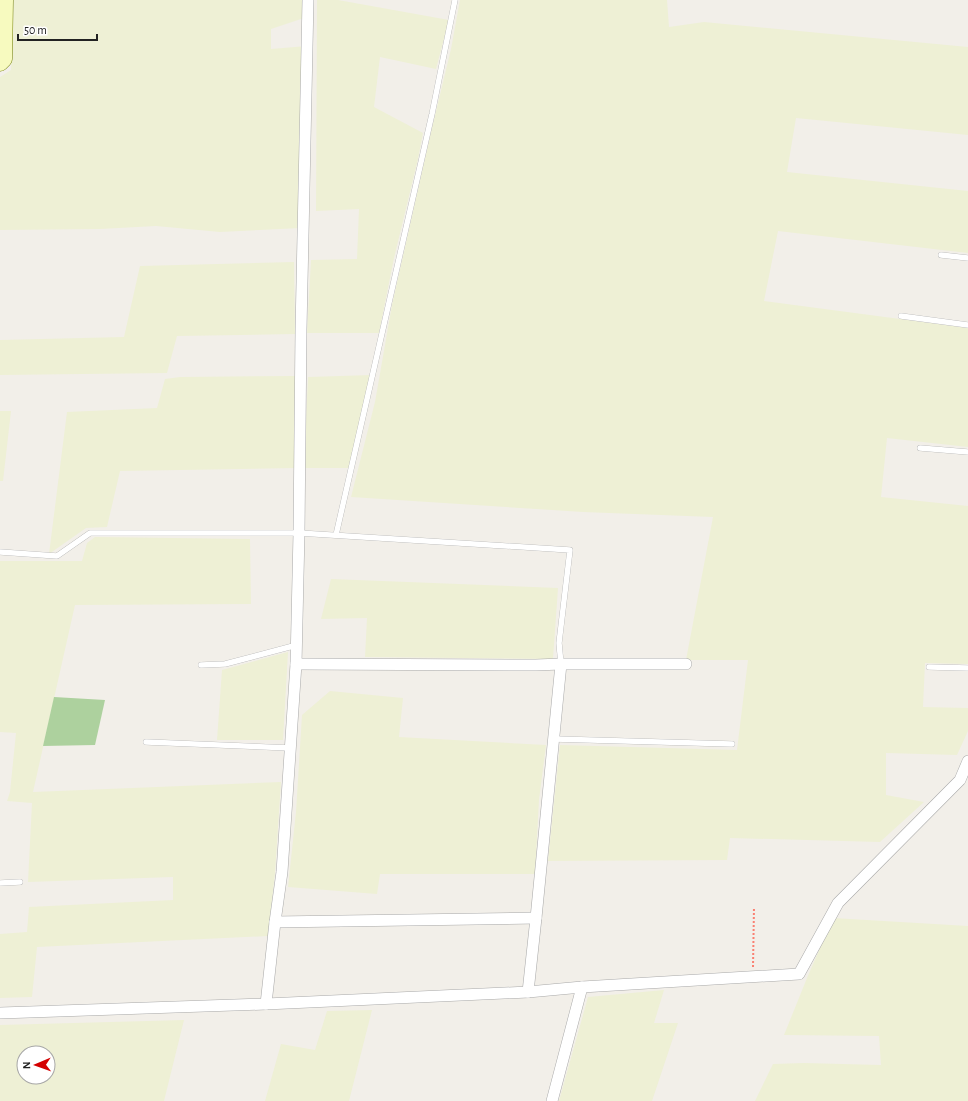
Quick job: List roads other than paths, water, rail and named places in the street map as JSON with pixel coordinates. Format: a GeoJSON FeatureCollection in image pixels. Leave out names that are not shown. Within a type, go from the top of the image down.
{"type":"FeatureCollection","features":[{"type":"Feature","properties":{"kind":"street"},"geometry":{"type":"LineString","coordinates":[[0,63],[4,59],[4,0]]}},
{"type":"Feature","properties":{"kind":"street"},"geometry":{"type":"LineString","coordinates":[[266,1004],[282,872],[297,645],[300,330],[308,0]]}},
{"type":"Feature","properties":{"kind":"street"},"geometry":{"type":"LineString","coordinates":[[296,664],[686,664]]}},
{"type":"Feature","properties":{"kind":"street"},"geometry":{"type":"LineString","coordinates":[[528,992],[561,664]]}},
{"type":"Feature","properties":{"kind":"street"},"geometry":{"type":"LineString","coordinates":[[0,1013],[266,1004],[528,992],[582,987],[799,974],[838,903],[960,780],[968,761]]}},
{"type":"Feature","properties":{"kind":"street"},"geometry":{"type":"LineString","coordinates":[[275,922],[536,918]]}},
{"type":"Feature","properties":{"kind":"street"},"geometry":{"type":"LineString","coordinates":[[552,1101],[582,987]]}},
{"type":"Feature","properties":{"kind":"lane"},"geometry":{"type":"LineString","coordinates":[[336,534],[432,114],[455,0]]}},
{"type":"Feature","properties":{"kind":"lane"},"geometry":{"type":"LineString","coordinates":[[941,255],[968,258]]}},
{"type":"Feature","properties":{"kind":"lane"},"geometry":{"type":"LineString","coordinates":[[901,316],[968,325]]}},
{"type":"Feature","properties":{"kind":"lane"},"geometry":{"type":"LineString","coordinates":[[920,448],[968,452]]}},
{"type":"Feature","properties":{"kind":"lane"},"geometry":{"type":"LineString","coordinates":[[0,552],[57,556],[90,533],[336,534],[570,550],[559,643],[561,664]]}},
{"type":"Feature","properties":{"kind":"lane"},"geometry":{"type":"LineString","coordinates":[[201,665],[224,664],[297,645]]}},
{"type":"Feature","properties":{"kind":"lane"},"geometry":{"type":"LineString","coordinates":[[929,667],[968,668]]}},
{"type":"Feature","properties":{"kind":"lane"},"geometry":{"type":"LineString","coordinates":[[554,739],[732,744]]}},
{"type":"Feature","properties":{"kind":"lane"},"geometry":{"type":"LineString","coordinates":[[146,742],[290,748]]}},
{"type":"Feature","properties":{"kind":"lane"},"geometry":{"type":"LineString","coordinates":[[0,883],[20,882]]}}]}
